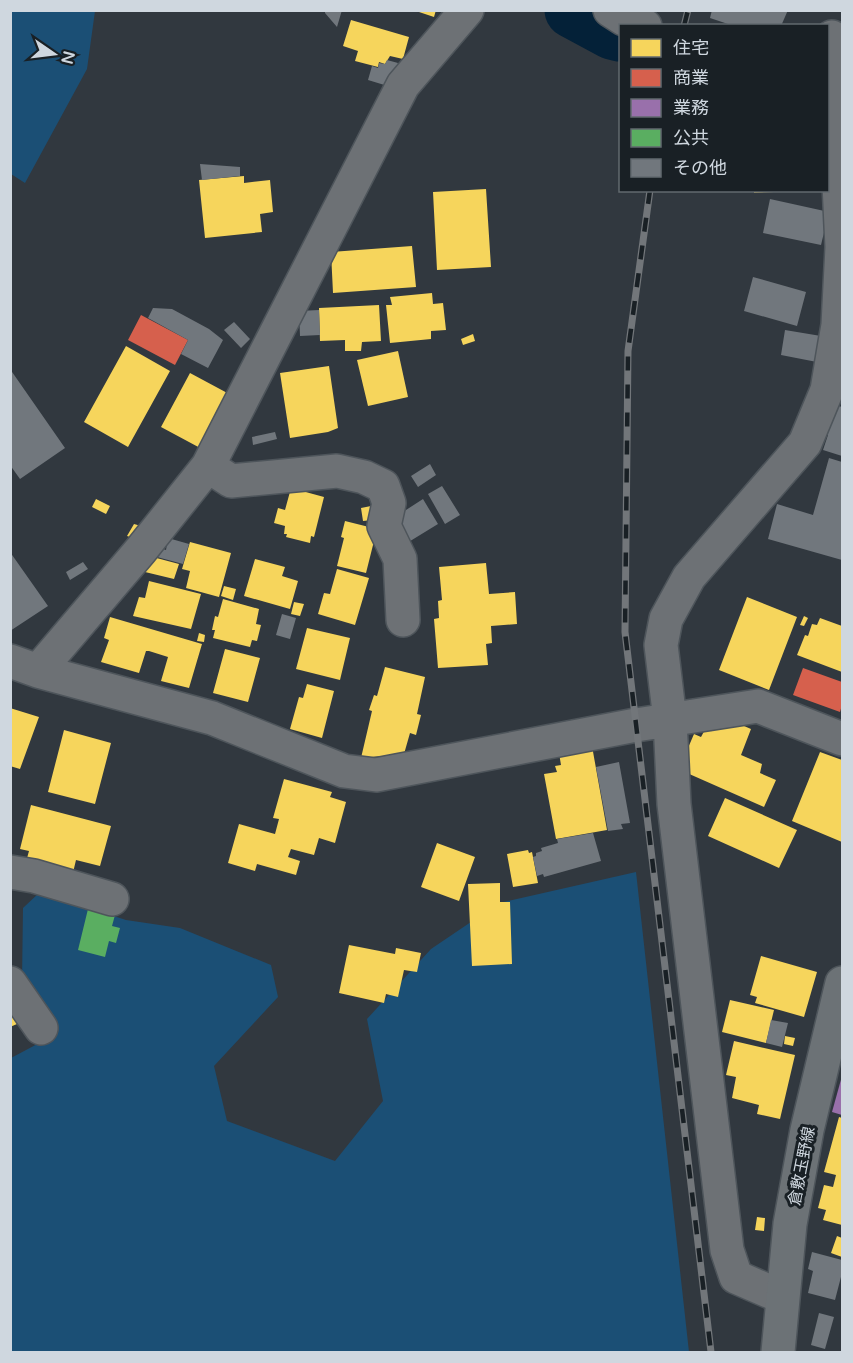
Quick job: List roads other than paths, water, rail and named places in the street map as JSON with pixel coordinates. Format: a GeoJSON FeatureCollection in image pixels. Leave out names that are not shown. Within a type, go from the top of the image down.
{"type":"FeatureCollection","features":[{"type":"Feature","properties":{"kind":"main road","name":"倉敷玉野線"},"geometry":{"type":"LineString","coordinates":[[775,1350],[790,1224],[807,1130],[843,982]]}},
{"type":"Feature","properties":{"kind":"street"},"geometry":{"type":"LineString","coordinates":[[467,10],[404,85],[208,466],[141,550],[24,666],[212,718],[344,771],[376,775],[636,725],[758,706],[843,739]]}},
{"type":"Feature","properties":{"kind":"street"},"geometry":{"type":"LineString","coordinates":[[610,10],[640,24]]}},
{"type":"Feature","properties":{"kind":"street"},"geometry":{"type":"LineString","coordinates":[[782,1298],[736,1277],[727,1250],[675,804],[661,645],[666,619],[689,577],[805,443],[827,390],[838,325],[842,247],[834,45]]}},
{"type":"Feature","properties":{"kind":"street"},"geometry":{"type":"LineString","coordinates":[[208,466],[231,481],[337,471],[364,477],[383,486],[389,503],[384,526],[400,559],[403,620]]}},
{"type":"Feature","properties":{"kind":"street"},"geometry":{"type":"LineString","coordinates":[[10,872],[33,876],[112,899]]}},
{"type":"Feature","properties":{"kind":"street"},"geometry":{"type":"LineString","coordinates":[[10,983],[41,1028]]}},
{"type":"Feature","properties":{"kind":"waterway"},"geometry":{"type":"LineString","coordinates":[[573,10],[619,33]]}},
{"type":"Feature","properties":{"kind":"railway"},"geometry":{"type":"LineString","coordinates":[[684,24],[688,10]]}},
{"type":"Feature","properties":{"kind":"railway"},"geometry":{"type":"LineString","coordinates":[[650,192],[628,351],[625,632],[711,1352]]}}]}
